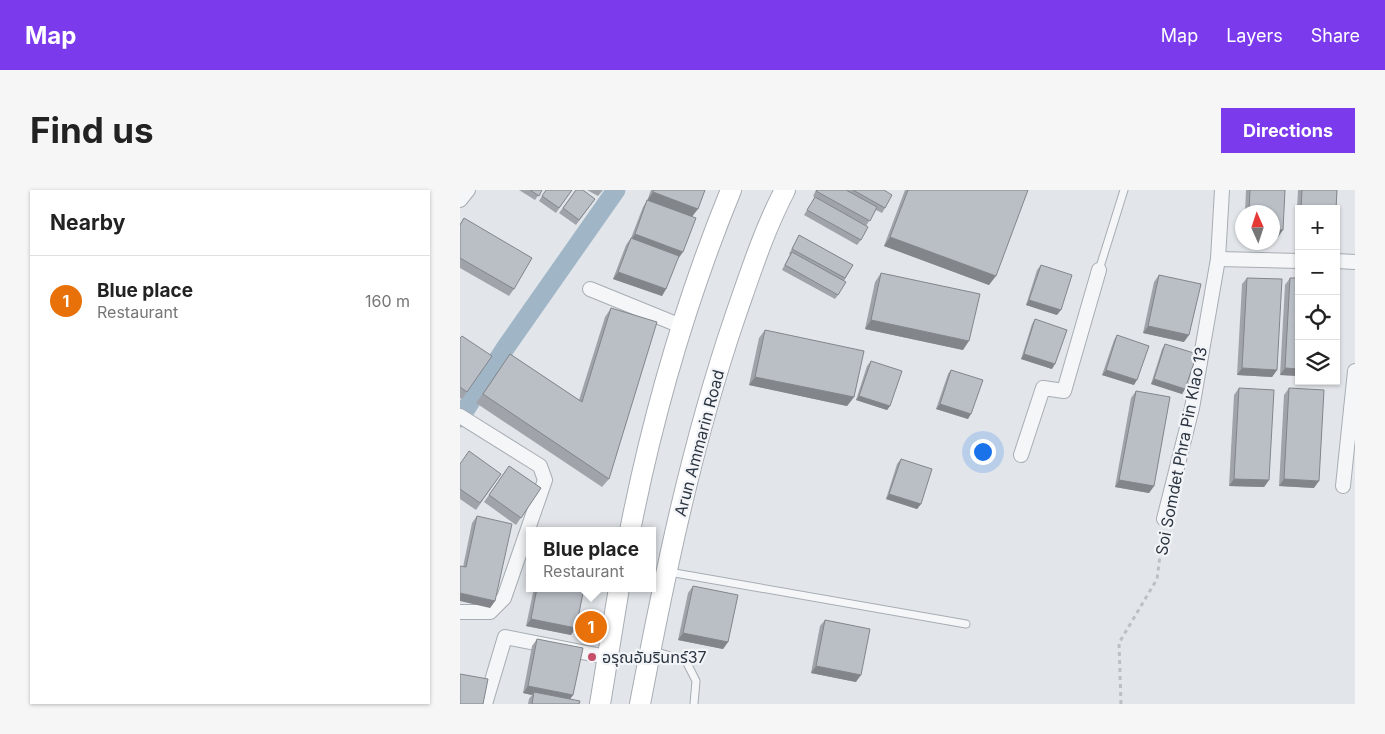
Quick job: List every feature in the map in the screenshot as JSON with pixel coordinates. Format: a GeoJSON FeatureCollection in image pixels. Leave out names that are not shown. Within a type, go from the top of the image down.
{"type":"FeatureCollection","features":[{"type":"Feature","properties":{"kind":"main road"},"geometry":{"type":"LineString","coordinates":[[631,527],[657,410],[681,326],[706,249],[730,190]]}},
{"type":"Feature","properties":{"kind":"main road"},"geometry":{"type":"LineString","coordinates":[[775,210],[780,190]]}},
{"type":"Feature","properties":{"kind":"main road","name":"Arun Ammarin Road"},"geometry":{"type":"LineString","coordinates":[[640,704],[666,571],[696,442],[726,345],[775,210],[786,190]]}},
{"type":"Feature","properties":{"kind":"main road"},"geometry":{"type":"LineString","coordinates":[[600,702],[618,592]]}},
{"type":"Feature","properties":{"kind":"main road"},"geometry":{"type":"LineString","coordinates":[[646,704],[649,656]]}},
{"type":"Feature","properties":{"kind":"street"},"geometry":{"type":"LineString","coordinates":[[460,200],[468,190]]}},
{"type":"Feature","properties":{"kind":"street","name":"Soi Somdet Phra Pin Klao 13"},"geometry":{"type":"LineString","coordinates":[[1164,519],[1192,408],[1218,259],[1222,190]]}},
{"type":"Feature","properties":{"kind":"street"},"geometry":{"type":"LineString","coordinates":[[1218,259],[1295,261]]}},
{"type":"Feature","properties":{"kind":"street"},"geometry":{"type":"LineString","coordinates":[[1340,262],[1355,262]]}},
{"type":"Feature","properties":{"kind":"street"},"geometry":{"type":"LineString","coordinates":[[1022,455],[1043,388],[1064,391],[1099,270]]}},
{"type":"Feature","properties":{"kind":"street"},"geometry":{"type":"LineString","coordinates":[[590,289],[681,326]]}},
{"type":"Feature","properties":{"kind":"street"},"geometry":{"type":"LineString","coordinates":[[1344,486],[1355,371]]}},
{"type":"Feature","properties":{"kind":"street"},"geometry":{"type":"LineString","coordinates":[[466,420],[540,466],[545,480],[532,527]]}},
{"type":"Feature","properties":{"kind":"street"},"geometry":{"type":"LineString","coordinates":[[460,612],[490,612],[504,598],[525,552]]}},
{"type":"Feature","properties":{"kind":"street"},"geometry":{"type":"LineString","coordinates":[[485,704],[505,637],[607,657]]}},
{"type":"Feature","properties":{"kind":"lane"},"geometry":{"type":"LineString","coordinates":[[1099,270],[1124,190]]}},
{"type":"Feature","properties":{"kind":"lane"},"geometry":{"type":"LineString","coordinates":[[666,571],[966,624]]}},
{"type":"Feature","properties":{"kind":"lane"},"geometry":{"type":"LineString","coordinates":[[649,656],[686,661],[696,681],[694,704]]}},
{"type":"Feature","properties":{"kind":"path","name":"Soi Somdet Phra Pin Klao 13"},"geometry":{"type":"LineString","coordinates":[[1121,704],[1119,643],[1157,579],[1164,519]]}},
{"type":"Feature","properties":{"kind":"building"},"geometry":{"type":"Polygon","coordinates":[[[530,190],[542,190],[539,196],[530,190]]]}},
{"type":"Feature","properties":{"kind":"building"},"geometry":{"type":"Polygon","coordinates":[[[546,190],[572,190],[559,208],[542,196],[546,190]]]}},
{"type":"Feature","properties":{"kind":"building"},"geometry":{"type":"Polygon","coordinates":[[[576,190],[583,190],[595,199],[579,220],[563,208],[576,190]]]}},
{"type":"Feature","properties":{"kind":"building"},"geometry":{"type":"Polygon","coordinates":[[[654,190],[705,190],[698,209],[653,192],[654,190]]]}},
{"type":"Feature","properties":{"kind":"building"},"geometry":{"type":"Polygon","coordinates":[[[817,190],[846,190],[877,207],[870,221],[817,190]]]}},
{"type":"Feature","properties":{"kind":"building"},"geometry":{"type":"Polygon","coordinates":[[[853,190],[884,190],[892,195],[885,208],[853,190]]]}},
{"type":"Feature","properties":{"kind":"building"},"geometry":{"type":"Polygon","coordinates":[[[908,190],[1028,190],[996,276],[890,237],[908,190]]]}},
{"type":"Feature","properties":{"kind":"building"},"geometry":{"type":"Polygon","coordinates":[[[1250,190],[1285,190],[1283,230],[1280,230],[1280,205],[1249,205],[1250,190]]]}},
{"type":"Feature","properties":{"kind":"building"},"geometry":{"type":"Polygon","coordinates":[[[1302,190],[1337,190],[1336,205],[1301,205],[1302,190]]]}},
{"type":"Feature","properties":{"kind":"building"},"geometry":{"type":"Polygon","coordinates":[[[815,197],[868,227],[861,240],[807,210],[815,197]]]}},
{"type":"Feature","properties":{"kind":"building"},"geometry":{"type":"Polygon","coordinates":[[[647,200],[696,218],[683,252],[635,234],[647,200]]]}},
{"type":"Feature","properties":{"kind":"building"},"geometry":{"type":"Polygon","coordinates":[[[464,218],[532,258],[514,289],[460,258],[460,225],[464,218]]]}},
{"type":"Feature","properties":{"kind":"building"},"geometry":{"type":"Polygon","coordinates":[[[799,235],[853,265],[845,278],[792,249],[799,235]]]}},
{"type":"Feature","properties":{"kind":"building"},"geometry":{"type":"Polygon","coordinates":[[[631,238],[679,256],[666,289],[618,272],[631,238]]]}},
{"type":"Feature","properties":{"kind":"building"},"geometry":{"type":"Polygon","coordinates":[[[792,252],[846,282],[838,295],[785,265],[792,252]]]}},
{"type":"Feature","properties":{"kind":"building"},"geometry":{"type":"Polygon","coordinates":[[[1041,265],[1072,275],[1061,310],[1029,300],[1041,265]]]}},
{"type":"Feature","properties":{"kind":"building"},"geometry":{"type":"Polygon","coordinates":[[[881,273],[980,294],[969,341],[871,320],[881,273]]]}},
{"type":"Feature","properties":{"kind":"building"},"geometry":{"type":"Polygon","coordinates":[[[1159,275],[1201,284],[1189,335],[1148,326],[1159,275]]]}},
{"type":"Feature","properties":{"kind":"building"},"geometry":{"type":"Polygon","coordinates":[[[1247,278],[1282,279],[1277,370],[1242,368],[1247,278]]]}},
{"type":"Feature","properties":{"kind":"building"},"geometry":{"type":"Polygon","coordinates":[[[1290,278],[1295,278],[1295,369],[1285,368],[1290,278]]]}},
{"type":"Feature","properties":{"kind":"building"},"geometry":{"type":"Polygon","coordinates":[[[611,308],[657,322],[609,479],[483,394],[510,354],[582,402],[611,308]]]}},
{"type":"Feature","properties":{"kind":"building"},"geometry":{"type":"Polygon","coordinates":[[[1035,319],[1067,330],[1055,364],[1024,354],[1035,319]]]}},
{"type":"Feature","properties":{"kind":"building"},"geometry":{"type":"Polygon","coordinates":[[[765,330],[864,351],[854,397],[755,377],[765,330]]]}},
{"type":"Feature","properties":{"kind":"building"},"geometry":{"type":"Polygon","coordinates":[[[1117,335],[1149,346],[1137,380],[1106,370],[1117,335]]]}},
{"type":"Feature","properties":{"kind":"building"},"geometry":{"type":"Polygon","coordinates":[[[462,336],[492,356],[467,392],[460,387],[460,338],[462,336]]]}},
{"type":"Feature","properties":{"kind":"building"},"geometry":{"type":"Polygon","coordinates":[[[1165,344],[1197,354],[1185,389],[1154,379],[1165,344]]]}},
{"type":"Feature","properties":{"kind":"building"},"geometry":{"type":"Polygon","coordinates":[[[871,361],[902,371],[890,406],[859,396],[871,361]]]}},
{"type":"Feature","properties":{"kind":"building"},"geometry":{"type":"Polygon","coordinates":[[[951,370],[983,380],[971,414],[940,404],[951,370]]]}},
{"type":"Feature","properties":{"kind":"building"},"geometry":{"type":"Polygon","coordinates":[[[1239,388],[1274,390],[1269,480],[1234,479],[1239,388]]]}},
{"type":"Feature","properties":{"kind":"building"},"geometry":{"type":"Polygon","coordinates":[[[1289,388],[1324,390],[1319,481],[1284,479],[1289,388]]]}},
{"type":"Feature","properties":{"kind":"building"},"geometry":{"type":"Polygon","coordinates":[[[1136,391],[1170,397],[1154,486],[1119,480],[1136,391]]]}},
{"type":"Feature","properties":{"kind":"building"},"geometry":{"type":"Polygon","coordinates":[[[469,451],[501,474],[480,503],[460,489],[460,464],[469,451]]]}},
{"type":"Feature","properties":{"kind":"building"},"geometry":{"type":"Polygon","coordinates":[[[901,459],[932,469],[921,504],[889,494],[901,459]]]}},
{"type":"Feature","properties":{"kind":"building"},"geometry":{"type":"Polygon","coordinates":[[[509,466],[541,488],[521,518],[489,495],[509,466]]]}},
{"type":"Feature","properties":{"kind":"building"},"geometry":{"type":"Polygon","coordinates":[[[477,516],[512,524],[495,601],[460,593],[460,566],[466,567],[477,516]]]}},
{"type":"Feature","properties":{"kind":"building"},"geometry":{"type":"Polygon","coordinates":[[[693,586],[738,595],[728,642],[683,633],[693,586]]]}},
{"type":"Feature","properties":{"kind":"building"},"geometry":{"type":"Polygon","coordinates":[[[536,592],[583,592],[576,628],[531,619],[536,592]]]}},
{"type":"Feature","properties":{"kind":"building"},"geometry":{"type":"Polygon","coordinates":[[[825,620],[870,629],[861,675],[816,666],[825,620]]]}},
{"type":"Feature","properties":{"kind":"building"},"geometry":{"type":"Polygon","coordinates":[[[537,639],[583,648],[573,695],[528,686],[537,639]]]}},
{"type":"Feature","properties":{"kind":"building"},"geometry":{"type":"Polygon","coordinates":[[[460,674],[488,679],[483,704],[460,704],[460,674]]]}},
{"type":"Feature","properties":{"kind":"building"},"geometry":{"type":"Polygon","coordinates":[[[534,692],[580,701],[579,704],[532,704],[534,692]]]}},
{"type":"Feature","properties":{"kind":"waterway"},"geometry":{"type":"LineString","coordinates":[[460,418],[506,347],[616,190]]}},
{"type":"Feature","properties":{"kind":"place","name":"Blue place"},"geometry":{"type":"Point","coordinates":[591,627]}},
{"type":"Feature","properties":{"kind":"place","name":"อรุณอัมรินทร์37"},"geometry":{"type":"Point","coordinates":[592,657]}}]}
